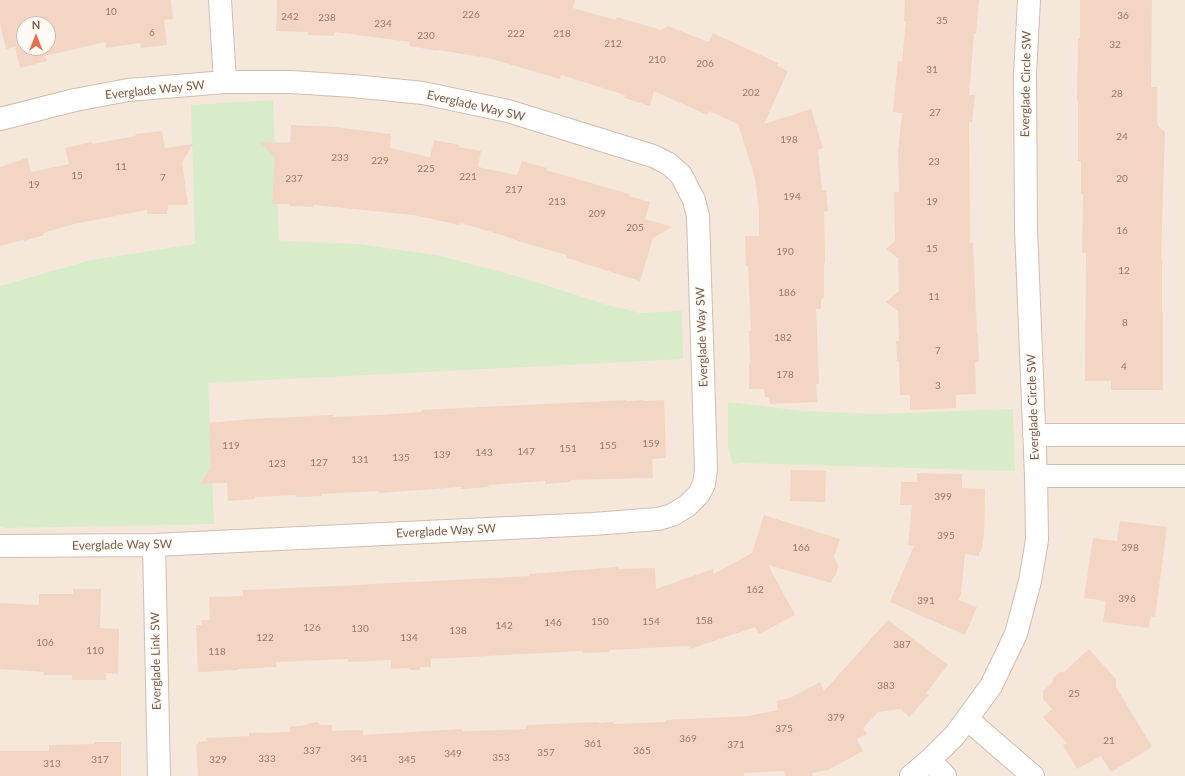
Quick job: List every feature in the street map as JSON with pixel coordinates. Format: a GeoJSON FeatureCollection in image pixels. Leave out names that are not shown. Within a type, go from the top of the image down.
{"type":"FeatureCollection","features":[{"type":"Feature","properties":{"kind":"street"},"geometry":{"type":"LineString","coordinates":[[220,0],[224,82]]}},
{"type":"Feature","properties":{"kind":"street","name":"Everglade Circle SW"},"geometry":{"type":"LineString","coordinates":[[911,776],[930,760],[955,735],[991,686],[1016,634],[1030,581],[1037,540],[1026,214],[1025,74],[1029,0]]}},
{"type":"Feature","properties":{"kind":"street","name":"Everglade Way SW"},"geometry":{"type":"LineString","coordinates":[[0,119],[75,100],[128,90],[224,82],[291,82],[423,93],[508,111],[653,156],[669,164],[681,175],[694,200],[698,216],[706,469],[704,484],[699,494],[688,506],[672,515],[658,519],[594,524],[154,545],[0,546]]}},
{"type":"Feature","properties":{"kind":"street"},"geometry":{"type":"LineString","coordinates":[[1034,435],[1185,435]]}},
{"type":"Feature","properties":{"kind":"street"},"geometry":{"type":"LineString","coordinates":[[1036,476],[1185,476]]}},
{"type":"Feature","properties":{"kind":"street","name":"Everglade Link SW"},"geometry":{"type":"LineString","coordinates":[[154,545],[159,776]]}},
{"type":"Feature","properties":{"kind":"street"},"geometry":{"type":"LineString","coordinates":[[967,719],[1034,776]]}},
{"type":"Feature","properties":{"kind":"street"},"geometry":{"type":"LineString","coordinates":[[930,760],[945,776]]}},
{"type":"Feature","properties":{"kind":"shaded area"},"geometry":{"type":"Polygon","coordinates":[[[0,0],[1185,0],[1185,776],[0,776],[0,0]]]}},
{"type":"Feature","properties":{"kind":"green space"},"geometry":{"type":"Polygon","coordinates":[[[273,100],[279,241],[359,244],[436,255],[520,277],[607,305],[640,313],[682,311],[683,359],[208,383],[214,524],[5,528],[0,526],[0,286],[91,260],[195,244],[191,105],[273,100]]]}},
{"type":"Feature","properties":{"kind":"green space"},"geometry":{"type":"Polygon","coordinates":[[[728,402],[803,411],[878,414],[1013,409],[1015,471],[740,463],[733,465],[728,447],[728,402]]]}},
{"type":"Feature","properties":{"kind":"building"},"geometry":{"type":"Polygon","coordinates":[[[0,0],[171,0],[173,19],[164,20],[167,45],[141,48],[140,43],[106,48],[106,42],[56,53],[56,16],[16,16],[16,51],[15,47],[6,49],[0,24],[0,0]]]}},
{"type":"Feature","properties":{"kind":"building"},"geometry":{"type":"Polygon","coordinates":[[[277,0],[575,0],[573,8],[616,20],[617,17],[661,30],[668,26],[709,42],[713,33],[778,63],[777,66],[788,71],[764,124],[811,109],[823,148],[818,150],[822,190],[826,190],[828,211],[824,212],[824,297],[821,300],[821,309],[816,309],[819,384],[816,384],[817,402],[770,404],[769,397],[765,397],[764,389],[749,389],[749,331],[751,331],[745,236],[759,236],[759,212],[755,178],[738,124],[709,111],[707,115],[654,91],[650,106],[624,98],[625,95],[561,75],[560,79],[488,58],[409,46],[410,42],[335,32],[334,36],[308,35],[308,32],[276,31],[277,0]]]}},
{"type":"Feature","properties":{"kind":"building"},"geometry":{"type":"Polygon","coordinates":[[[905,0],[979,0],[976,34],[974,33],[969,95],[975,95],[972,122],[969,122],[970,243],[973,243],[979,362],[975,362],[976,394],[956,395],[956,408],[910,410],[910,395],[900,395],[899,361],[897,361],[896,341],[899,341],[898,311],[886,302],[899,291],[898,258],[886,249],[895,241],[894,192],[899,192],[898,152],[902,113],[893,112],[898,61],[902,62],[906,21],[904,21],[905,0]]]}},
{"type":"Feature","properties":{"kind":"building"},"geometry":{"type":"Polygon","coordinates":[[[1080,0],[1152,0],[1151,87],[1157,87],[1157,121],[1158,126],[1165,132],[1161,259],[1163,390],[1111,390],[1111,381],[1085,381],[1086,253],[1082,253],[1083,194],[1081,194],[1081,161],[1078,161],[1077,100],[1080,0]]]}},
{"type":"Feature","properties":{"kind":"building"},"geometry":{"type":"Polygon","coordinates":[[[17,56],[45,56],[47,61],[20,68],[17,56]]]}},
{"type":"Feature","properties":{"kind":"building"},"geometry":{"type":"Polygon","coordinates":[[[291,125],[334,127],[391,134],[390,148],[430,157],[434,140],[460,145],[459,147],[481,151],[478,167],[517,175],[522,161],[547,168],[546,170],[629,194],[628,196],[650,202],[645,219],[672,227],[653,238],[640,281],[567,258],[567,255],[460,223],[460,225],[413,215],[314,205],[313,207],[289,206],[289,204],[272,204],[275,158],[260,142],[290,143],[291,125]]]}},
{"type":"Feature","properties":{"kind":"building"},"geometry":{"type":"Polygon","coordinates":[[[162,131],[165,148],[193,144],[182,162],[188,205],[168,205],[167,214],[147,214],[147,210],[74,224],[43,233],[44,235],[24,241],[0,246],[0,167],[27,158],[31,172],[69,164],[65,148],[92,142],[92,144],[136,136],[135,134],[162,131]]]}},
{"type":"Feature","properties":{"kind":"building"},"geometry":{"type":"Polygon","coordinates":[[[627,400],[664,400],[666,458],[652,459],[653,478],[571,480],[571,482],[545,484],[545,481],[488,485],[489,487],[461,489],[461,487],[379,493],[379,491],[322,494],[322,496],[296,497],[296,495],[255,497],[255,499],[228,501],[227,483],[200,484],[211,467],[209,423],[250,419],[333,415],[333,417],[380,415],[421,412],[421,410],[627,400]]]}},
{"type":"Feature","properties":{"kind":"building"},"geometry":{"type":"Polygon","coordinates":[[[791,470],[826,471],[825,502],[790,501],[791,470]]]}},
{"type":"Feature","properties":{"kind":"building"},"geometry":{"type":"Polygon","coordinates":[[[917,473],[962,474],[962,488],[985,489],[984,533],[981,552],[979,552],[979,556],[965,554],[961,594],[958,600],[977,607],[965,635],[890,602],[914,546],[908,545],[912,505],[900,505],[901,482],[917,482],[917,473]]]}},
{"type":"Feature","properties":{"kind":"building"},"geometry":{"type":"Polygon","coordinates":[[[764,515],[840,539],[834,557],[838,566],[836,575],[833,577],[831,583],[768,565],[795,615],[759,634],[755,627],[690,649],[689,646],[609,650],[609,652],[582,653],[582,651],[431,659],[431,667],[421,667],[419,670],[410,670],[408,668],[391,669],[391,660],[348,662],[348,659],[276,662],[277,667],[198,672],[196,625],[202,625],[201,620],[210,620],[209,597],[243,596],[243,590],[529,576],[529,574],[618,567],[618,569],[655,568],[656,589],[713,569],[714,574],[752,553],[764,515]]]}},
{"type":"Feature","properties":{"kind":"building"},"geometry":{"type":"Polygon","coordinates":[[[1120,521],[1167,527],[1155,617],[1151,616],[1149,628],[1103,622],[1106,601],[1084,598],[1093,538],[1117,541],[1120,521]]]}},
{"type":"Feature","properties":{"kind":"building"},"geometry":{"type":"Polygon","coordinates":[[[73,589],[101,589],[100,628],[119,629],[118,674],[106,673],[106,680],[72,680],[72,675],[43,675],[44,672],[0,669],[0,603],[39,605],[39,594],[73,594],[73,589]]]}},
{"type":"Feature","properties":{"kind":"building"},"geometry":{"type":"Polygon","coordinates":[[[888,620],[948,665],[926,693],[929,695],[909,717],[901,709],[878,712],[863,728],[867,734],[857,739],[863,751],[828,770],[812,773],[813,776],[785,776],[784,771],[744,773],[744,776],[198,776],[196,744],[198,744],[198,742],[206,741],[206,738],[249,736],[249,733],[290,732],[290,727],[307,725],[309,723],[318,722],[320,725],[332,725],[332,731],[363,730],[363,735],[462,729],[463,731],[472,731],[526,729],[526,725],[598,722],[613,722],[613,724],[666,722],[666,720],[748,716],[778,710],[776,701],[790,698],[820,682],[824,691],[888,620]]]}},
{"type":"Feature","properties":{"kind":"building"},"geometry":{"type":"Polygon","coordinates":[[[1089,649],[1116,679],[1116,687],[1152,747],[1111,772],[1101,756],[1077,769],[1063,745],[1067,743],[1043,717],[1052,709],[1043,699],[1043,691],[1053,682],[1053,678],[1060,672],[1064,672],[1089,649]]]}},
{"type":"Feature","properties":{"kind":"building"},"geometry":{"type":"Polygon","coordinates":[[[94,742],[121,742],[121,776],[0,776],[0,751],[49,751],[49,745],[94,744],[94,742]]]}}]}
